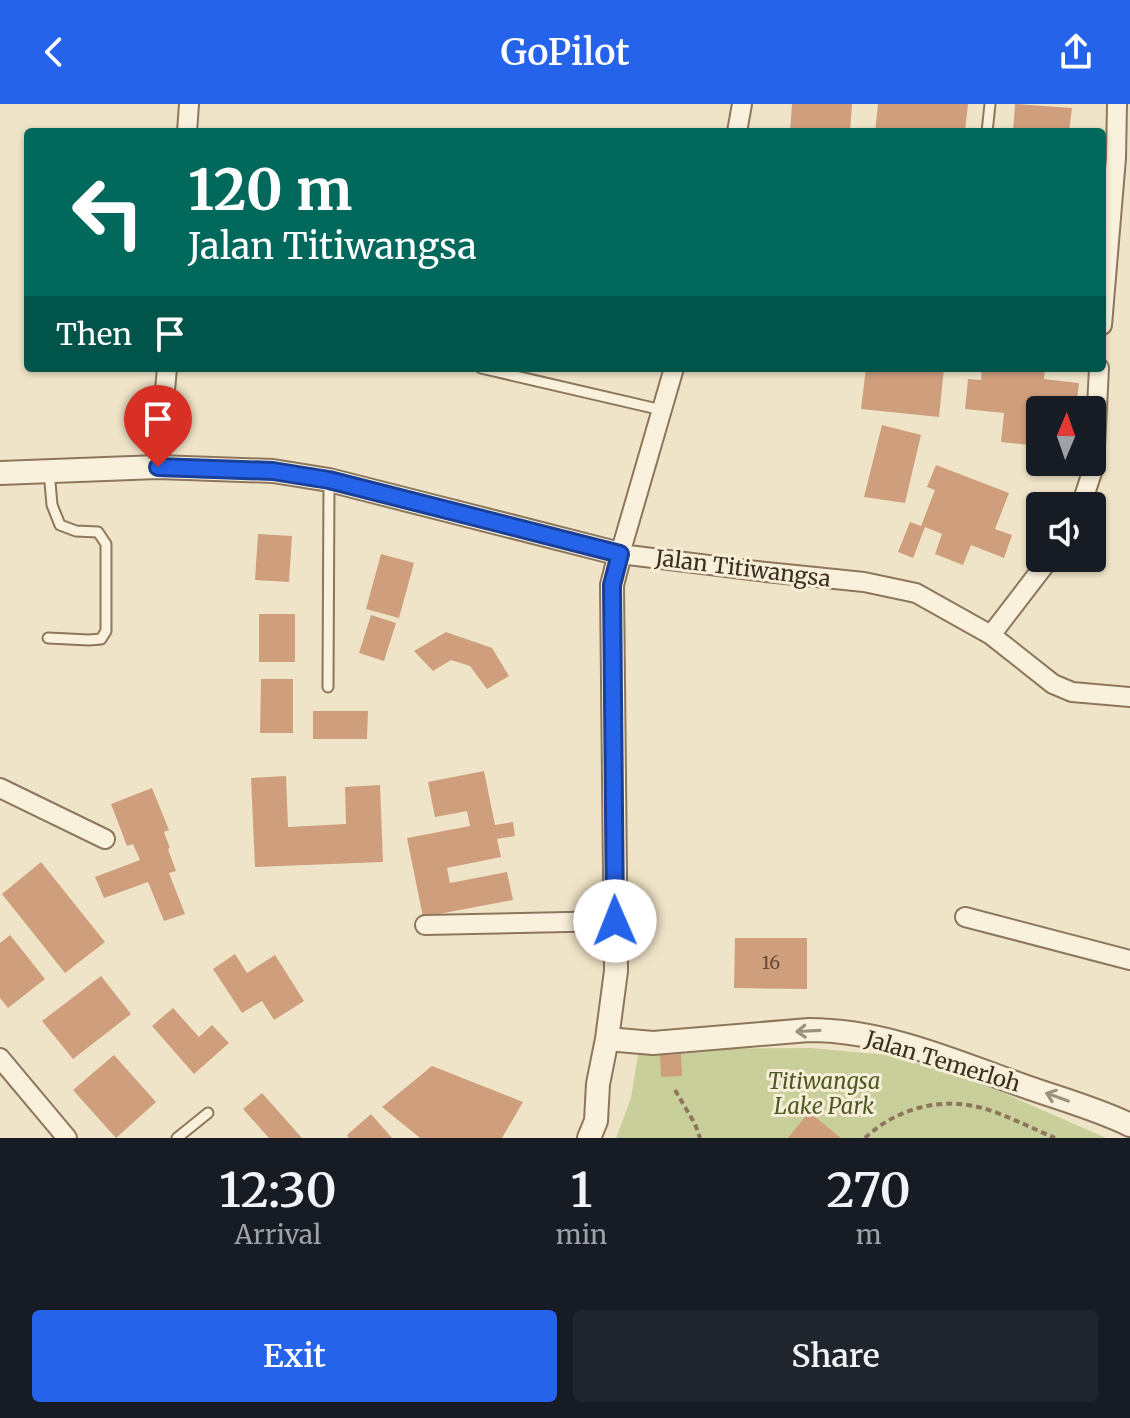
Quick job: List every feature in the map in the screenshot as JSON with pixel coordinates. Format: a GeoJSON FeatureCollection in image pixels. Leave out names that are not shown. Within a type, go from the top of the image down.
{"type":"FeatureCollection","features":[{"type":"Feature","properties":{"kind":"street"},"geometry":{"type":"LineString","coordinates":[[187,128],[189,104]]}},
{"type":"Feature","properties":{"kind":"street"},"geometry":{"type":"LineString","coordinates":[[738,128],[742,104]]}},
{"type":"Feature","properties":{"kind":"street"},"geometry":{"type":"LineString","coordinates":[[1106,293],[1123,158],[1117,104]]}},
{"type":"Feature","properties":{"kind":"street"},"geometry":{"type":"LineString","coordinates":[[158,467],[167,372]]}},
{"type":"Feature","properties":{"kind":"street"},"geometry":{"type":"LineString","coordinates":[[589,1138],[596,1121],[598,1084],[616,971],[612,585],[673,372]]}},
{"type":"Feature","properties":{"kind":"street"},"geometry":{"type":"LineString","coordinates":[[1086,492],[1094,466],[1099,372]]}},
{"type":"Feature","properties":{"kind":"street","name":"Jalan Titiwangsa"},"geometry":{"type":"LineString","coordinates":[[0,473],[158,467],[273,471],[329,480],[620,554],[864,582],[916,593],[991,635],[1053,684],[1072,692],[1130,697]]}},
{"type":"Feature","properties":{"kind":"street"},"geometry":{"type":"LineString","coordinates":[[991,635],[1039,572]]}},
{"type":"Feature","properties":{"kind":"street"},"geometry":{"type":"LineString","coordinates":[[0,788],[105,839]]}},
{"type":"Feature","properties":{"kind":"street"},"geometry":{"type":"LineString","coordinates":[[965,917],[1130,960]]}},
{"type":"Feature","properties":{"kind":"street"},"geometry":{"type":"LineString","coordinates":[[425,925],[615,921]]}},
{"type":"Feature","properties":{"kind":"street","name":"Jalan Temerloh"},"geometry":{"type":"LineString","coordinates":[[607,1039],[653,1043],[809,1030],[860,1034],[934,1054],[1130,1125]]}},
{"type":"Feature","properties":{"kind":"street"},"geometry":{"type":"LineString","coordinates":[[0,1058],[67,1138]]}},
{"type":"Feature","properties":{"kind":"lane"},"geometry":{"type":"LineString","coordinates":[[987,128],[990,104]]}},
{"type":"Feature","properties":{"kind":"lane"},"geometry":{"type":"LineString","coordinates":[[498,372],[662,410]]}},
{"type":"Feature","properties":{"kind":"lane"},"geometry":{"type":"LineString","coordinates":[[48,638],[101,639],[106,631],[106,544],[98,532],[76,531],[60,525],[52,505],[49,471]]}},
{"type":"Feature","properties":{"kind":"lane"},"geometry":{"type":"LineString","coordinates":[[328,687],[329,480]]}},
{"type":"Feature","properties":{"kind":"lane"},"geometry":{"type":"LineString","coordinates":[[177,1138],[208,1113]]}},
{"type":"Feature","properties":{"kind":"path"},"geometry":{"type":"LineString","coordinates":[[675,1090],[700,1138]]}},
{"type":"Feature","properties":{"kind":"path"},"geometry":{"type":"LineString","coordinates":[[865,1138],[879,1125],[899,1114],[926,1106],[950,1104],[991,1111],[1055,1138]]}},
{"type":"Feature","properties":{"kind":"green space","name":"Titiwangsa Lake Park"},"geometry":{"type":"Polygon","coordinates":[[[811,1048],[887,1055],[965,1076],[1106,1138],[616,1138],[631,1098],[639,1049],[811,1048]]]}},
{"type":"Feature","properties":{"kind":"building"},"geometry":{"type":"Polygon","coordinates":[[[792,104],[852,104],[850,128],[790,128],[792,104]]]}},
{"type":"Feature","properties":{"kind":"building"},"geometry":{"type":"Polygon","coordinates":[[[878,104],[968,104],[965,128],[875,128],[878,104]]]}},
{"type":"Feature","properties":{"kind":"building"},"geometry":{"type":"Polygon","coordinates":[[[1015,104],[1072,108],[1070,128],[1013,128],[1015,104]]]}},
{"type":"Feature","properties":{"kind":"building"},"geometry":{"type":"Polygon","coordinates":[[[866,372],[944,372],[939,417],[861,409],[866,372]]]}},
{"type":"Feature","properties":{"kind":"building"},"geometry":{"type":"Polygon","coordinates":[[[982,372],[1045,372],[1044,379],[1079,383],[1078,396],[1026,396],[1026,445],[1001,442],[1004,413],[965,409],[968,379],[981,380],[982,372]]]}},
{"type":"Feature","properties":{"kind":"building"},"geometry":{"type":"Polygon","coordinates":[[[882,425],[921,435],[905,503],[864,497],[882,425]]]}},
{"type":"Feature","properties":{"kind":"building"},"geometry":{"type":"Polygon","coordinates":[[[936,465],[1009,493],[995,529],[1012,535],[1004,558],[971,545],[963,565],[935,554],[942,534],[925,527],[913,558],[898,552],[910,522],[921,526],[935,490],[927,487],[936,465]]]}},
{"type":"Feature","properties":{"kind":"building"},"geometry":{"type":"Polygon","coordinates":[[[258,534],[292,536],[289,582],[255,580],[258,534]]]}},
{"type":"Feature","properties":{"kind":"building"},"geometry":{"type":"Polygon","coordinates":[[[381,554],[414,563],[399,618],[366,609],[381,554]]]}},
{"type":"Feature","properties":{"kind":"building"},"geometry":{"type":"Polygon","coordinates":[[[259,614],[295,614],[295,662],[259,662],[259,614]]]}},
{"type":"Feature","properties":{"kind":"building"},"geometry":{"type":"Polygon","coordinates":[[[371,615],[396,623],[384,661],[359,653],[371,615]]]}},
{"type":"Feature","properties":{"kind":"building"},"geometry":{"type":"Polygon","coordinates":[[[446,632],[492,648],[509,676],[487,689],[470,666],[451,660],[433,671],[414,651],[446,632]]]}},
{"type":"Feature","properties":{"kind":"building"},"geometry":{"type":"Polygon","coordinates":[[[261,679],[293,679],[293,733],[260,733],[261,679]]]}},
{"type":"Feature","properties":{"kind":"building"},"geometry":{"type":"Polygon","coordinates":[[[313,711],[368,711],[367,739],[313,739],[313,711]]]}},
{"type":"Feature","properties":{"kind":"building"},"geometry":{"type":"Polygon","coordinates":[[[484,771],[495,825],[513,822],[515,836],[497,839],[501,857],[447,868],[450,883],[507,872],[513,900],[423,917],[407,838],[470,826],[467,811],[435,817],[428,782],[484,771]]]}},
{"type":"Feature","properties":{"kind":"building"},"geometry":{"type":"Polygon","coordinates":[[[286,776],[288,827],[346,824],[345,787],[380,785],[383,862],[255,867],[251,778],[286,776]]]}},
{"type":"Feature","properties":{"kind":"building"},"geometry":{"type":"Polygon","coordinates":[[[152,788],[169,830],[164,832],[176,871],[169,873],[185,914],[164,921],[148,882],[104,898],[95,877],[140,860],[133,844],[127,846],[111,804],[152,788]]]}},
{"type":"Feature","properties":{"kind":"building"},"geometry":{"type":"Polygon","coordinates":[[[41,862],[105,942],[65,973],[2,894],[41,862]]]}},
{"type":"Feature","properties":{"kind":"building"},"geometry":{"type":"Polygon","coordinates":[[[10,935],[45,979],[8,1008],[0,998],[0,943],[10,935]]]}},
{"type":"Feature","properties":{"kind":"building"},"geometry":{"type":"Polygon","coordinates":[[[735,938],[807,938],[807,989],[734,988],[735,938]]]}},
{"type":"Feature","properties":{"kind":"building"},"geometry":{"type":"Polygon","coordinates":[[[235,954],[247,973],[275,955],[304,1001],[274,1020],[262,1001],[242,1013],[213,969],[235,954]]]}},
{"type":"Feature","properties":{"kind":"building"},"geometry":{"type":"Polygon","coordinates":[[[101,976],[131,1014],[73,1059],[42,1021],[101,976]]]}},
{"type":"Feature","properties":{"kind":"building"},"geometry":{"type":"Polygon","coordinates":[[[173,1008],[199,1037],[212,1025],[229,1043],[194,1074],[152,1026],[173,1008]]]}},
{"type":"Feature","properties":{"kind":"building"},"geometry":{"type":"Polygon","coordinates":[[[681,1054],[682,1076],[661,1077],[660,1055],[681,1054]]]}},
{"type":"Feature","properties":{"kind":"building"},"geometry":{"type":"Polygon","coordinates":[[[114,1055],[156,1102],[116,1138],[73,1090],[114,1055]]]}},
{"type":"Feature","properties":{"kind":"building"},"geometry":{"type":"Polygon","coordinates":[[[432,1066],[523,1102],[502,1138],[420,1138],[382,1107],[432,1066]]]}},
{"type":"Feature","properties":{"kind":"building"},"geometry":{"type":"Polygon","coordinates":[[[262,1093],[302,1138],[269,1138],[243,1109],[262,1093]]]}},
{"type":"Feature","properties":{"kind":"building"},"geometry":{"type":"Polygon","coordinates":[[[809,1112],[841,1138],[788,1138],[809,1112]]]}},
{"type":"Feature","properties":{"kind":"building"},"geometry":{"type":"Polygon","coordinates":[[[371,1114],[392,1138],[349,1138],[347,1135],[371,1114]]]}},
{"type":"Feature","properties":{"kind":"route"},"geometry":{"type":"LineString","coordinates":[[158,467],[273,471],[329,480],[620,554],[612,585],[615,921]]}}]}
